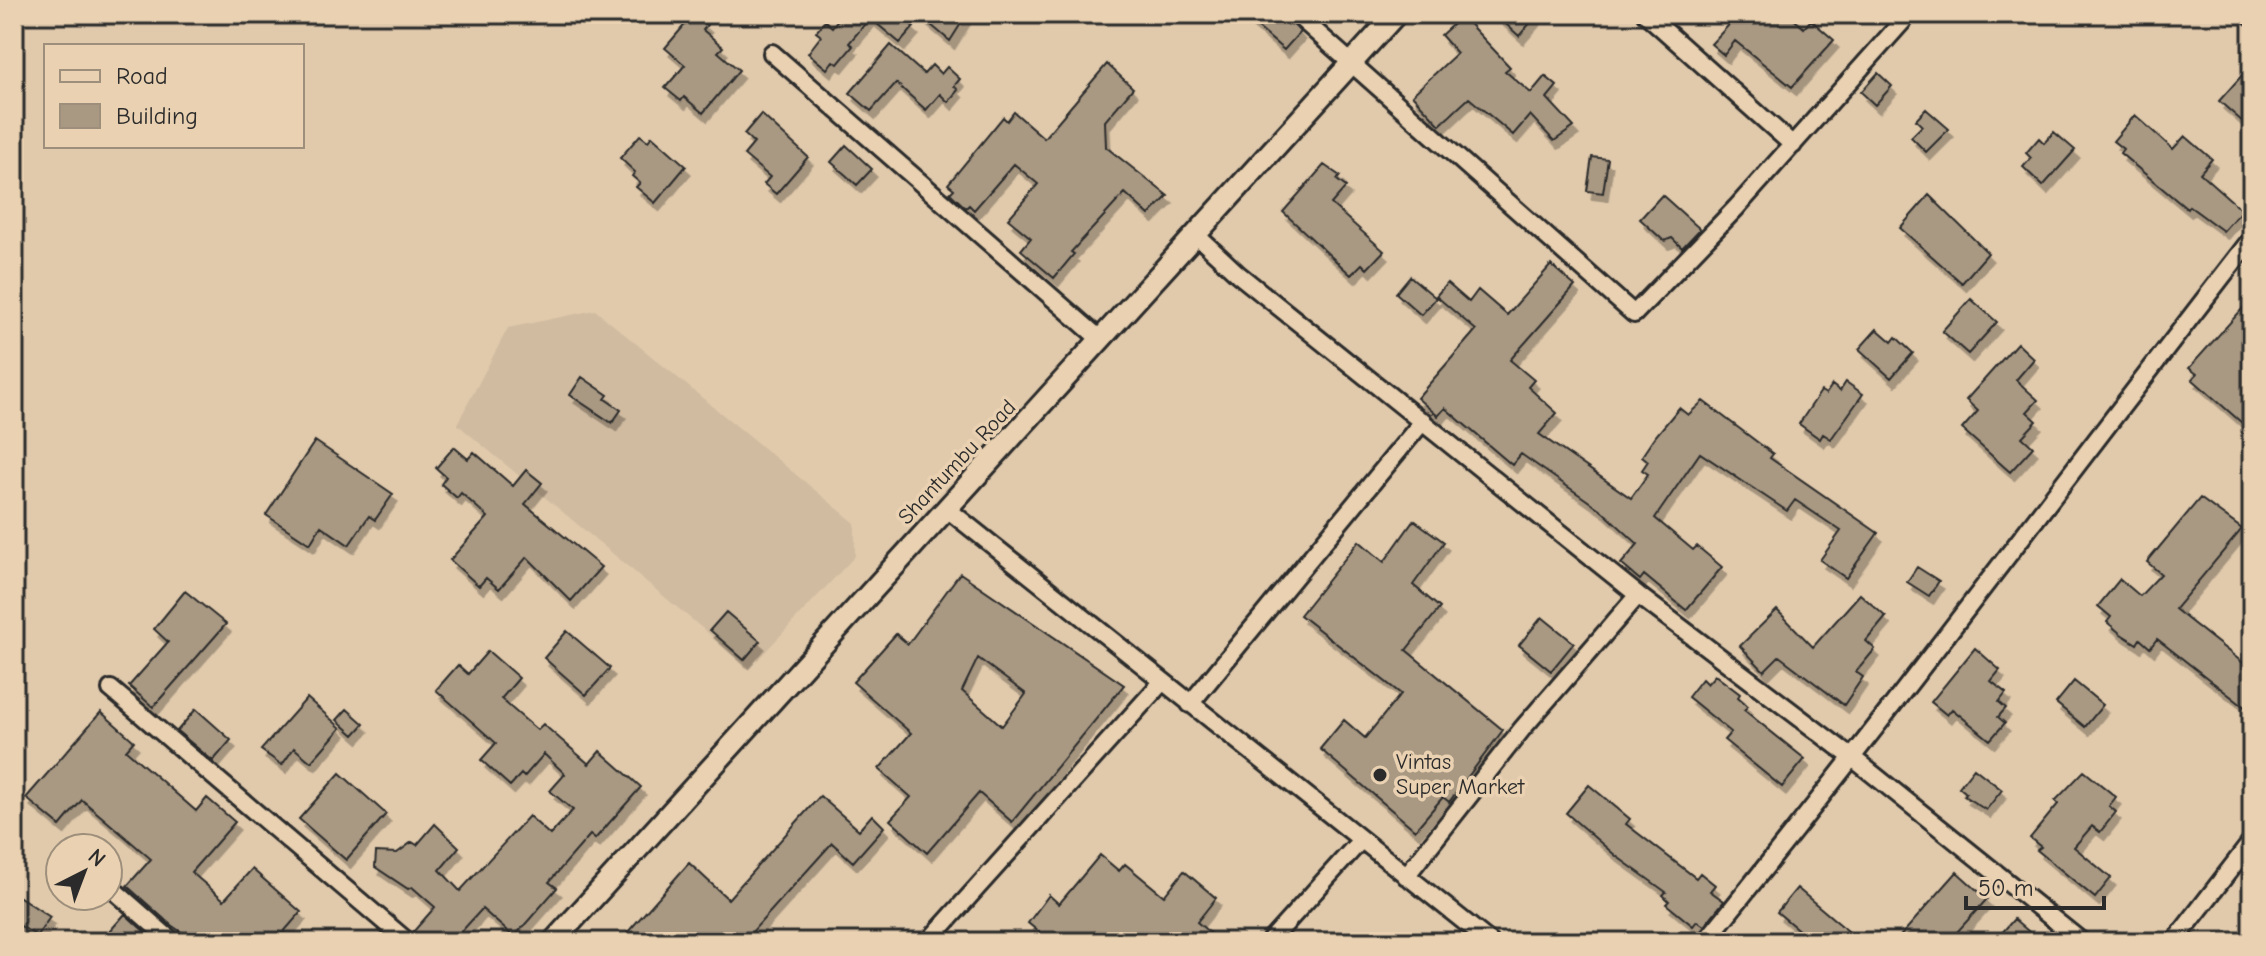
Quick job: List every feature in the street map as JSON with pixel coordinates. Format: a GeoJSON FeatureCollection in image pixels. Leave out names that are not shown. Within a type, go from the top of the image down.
{"type":"FeatureCollection","features":[{"type":"Feature","properties":{"kind":"street"},"geometry":{"type":"LineString","coordinates":[[1296,14],[1634,314],[1793,145],[1909,14]]}},
{"type":"Feature","properties":{"kind":"street","name":"Shantumbu Road"},"geometry":{"type":"LineString","coordinates":[[553,942],[1396,14]]}},
{"type":"Feature","properties":{"kind":"street"},"geometry":{"type":"LineString","coordinates":[[1646,14],[1793,145]]}},
{"type":"Feature","properties":{"kind":"street"},"geometry":{"type":"LineString","coordinates":[[772,53],[1101,340]]}},
{"type":"Feature","properties":{"kind":"street"},"geometry":{"type":"LineString","coordinates":[[1196,235],[1238,274],[1638,595],[1854,759],[2082,942]]}},
{"type":"Feature","properties":{"kind":"street"},"geometry":{"type":"LineString","coordinates":[[1705,942],[1854,759],[1985,581],[2252,238]]}},
{"type":"Feature","properties":{"kind":"street"},"geometry":{"type":"LineString","coordinates":[[1190,704],[1423,421]]}},
{"type":"Feature","properties":{"kind":"street"},"geometry":{"type":"LineString","coordinates":[[946,508],[1490,942]]}},
{"type":"Feature","properties":{"kind":"street"},"geometry":{"type":"LineString","coordinates":[[1406,876],[1522,729],[1638,595]]}},
{"type":"Feature","properties":{"kind":"street"},"geometry":{"type":"LineString","coordinates":[[928,942],[1162,682]]}},
{"type":"Feature","properties":{"kind":"street"},"geometry":{"type":"LineString","coordinates":[[111,689],[408,942]]}},
{"type":"Feature","properties":{"kind":"street"},"geometry":{"type":"LineString","coordinates":[[1269,942],[1361,840]]}},
{"type":"Feature","properties":{"kind":"street"},"geometry":{"type":"LineString","coordinates":[[2174,942],[2252,841]]}},
{"type":"Feature","properties":{"kind":"street"},"geometry":{"type":"LineString","coordinates":[[124,899],[173,942]]}},
{"type":"Feature","properties":{"kind":"shaded area"},"geometry":{"type":"Polygon","coordinates":[[[595,310],[855,523],[855,556],[750,668],[457,424],[508,328],[595,310]]]}},
{"type":"Feature","properties":{"kind":"building"},"geometry":{"type":"Polygon","coordinates":[[[694,14],[707,25],[703,30],[723,47],[718,52],[739,70],[703,113],[684,97],[681,101],[665,88],[685,65],[665,48],[694,14]]]}},
{"type":"Feature","properties":{"kind":"building"},"geometry":{"type":"Polygon","coordinates":[[[842,14],[899,14],[914,27],[900,43],[870,18],[849,43],[853,46],[838,64],[833,61],[827,69],[808,53],[821,36],[816,32],[825,21],[832,27],[842,14]]]}},
{"type":"Feature","properties":{"kind":"building"},"geometry":{"type":"Polygon","coordinates":[[[918,14],[967,14],[950,41],[918,14]]]}},
{"type":"Feature","properties":{"kind":"building"},"geometry":{"type":"Polygon","coordinates":[[[1242,14],[1285,14],[1300,32],[1284,50],[1242,14]]]}},
{"type":"Feature","properties":{"kind":"building"},"geometry":{"type":"Polygon","coordinates":[[[1495,14],[1538,14],[1519,36],[1495,14]]]}},
{"type":"Feature","properties":{"kind":"building"},"geometry":{"type":"Polygon","coordinates":[[[1739,14],[1788,14],[1804,28],[1811,20],[1834,40],[1792,87],[1735,41],[1724,55],[1711,44],[1739,14]]]}},
{"type":"Feature","properties":{"kind":"building"},"geometry":{"type":"Polygon","coordinates":[[[1462,16],[1510,67],[1505,71],[1531,93],[1545,76],[1557,86],[1547,98],[1574,127],[1554,141],[1530,115],[1513,135],[1469,98],[1440,125],[1412,95],[1457,53],[1441,35],[1462,16]]]}},
{"type":"Feature","properties":{"kind":"building"},"geometry":{"type":"Polygon","coordinates":[[[891,45],[924,74],[932,65],[941,74],[947,67],[960,79],[954,86],[958,90],[948,102],[940,94],[926,110],[896,83],[871,111],[850,93],[891,45]]]}},
{"type":"Feature","properties":{"kind":"building"},"geometry":{"type":"Polygon","coordinates":[[[1107,64],[1133,88],[1105,121],[1106,147],[1168,196],[1149,215],[1125,193],[1071,252],[1074,254],[1054,278],[1021,250],[1031,238],[1008,219],[1038,184],[1014,164],[974,210],[969,205],[966,208],[950,193],[954,189],[948,184],[1003,117],[1007,121],[1014,112],[1044,138],[1107,64]]]}},
{"type":"Feature","properties":{"kind":"building"},"geometry":{"type":"Polygon","coordinates":[[[1878,73],[1892,86],[1875,105],[1861,92],[1878,73]]]}},
{"type":"Feature","properties":{"kind":"building"},"geometry":{"type":"Polygon","coordinates":[[[2244,73],[2252,81],[2252,130],[2219,101],[2244,73]]]}},
{"type":"Feature","properties":{"kind":"building"},"geometry":{"type":"Polygon","coordinates":[[[1926,109],[1949,129],[1926,152],[1911,137],[1922,126],[1916,120],[1926,109]]]}},
{"type":"Feature","properties":{"kind":"building"},"geometry":{"type":"Polygon","coordinates":[[[761,114],[808,157],[776,194],[764,184],[770,177],[744,155],[754,143],[744,134],[761,114]]]}},
{"type":"Feature","properties":{"kind":"building"},"geometry":{"type":"Polygon","coordinates":[[[2135,115],[2173,149],[2185,136],[2212,159],[2200,173],[2242,210],[2223,231],[2189,206],[2187,209],[2120,153],[2123,149],[2113,141],[2135,115]]]}},
{"type":"Feature","properties":{"kind":"building"},"geometry":{"type":"Polygon","coordinates":[[[2054,132],[2075,150],[2043,186],[2023,167],[2031,158],[2026,153],[2039,138],[2044,143],[2054,132]]]}},
{"type":"Feature","properties":{"kind":"building"},"geometry":{"type":"Polygon","coordinates":[[[640,135],[648,141],[652,136],[686,166],[655,203],[636,187],[640,183],[632,176],[635,172],[620,158],[640,135]]]}},
{"type":"Feature","properties":{"kind":"building"},"geometry":{"type":"Polygon","coordinates":[[[846,145],[872,169],[857,185],[831,162],[846,145]]]}},
{"type":"Feature","properties":{"kind":"building"},"geometry":{"type":"Polygon","coordinates":[[[1592,157],[1608,159],[1603,193],[1587,191],[1592,157]]]}},
{"type":"Feature","properties":{"kind":"building"},"geometry":{"type":"Polygon","coordinates":[[[1324,165],[1340,176],[1337,180],[1346,187],[1331,204],[1384,251],[1367,269],[1362,264],[1351,275],[1283,212],[1324,165]]]}},
{"type":"Feature","properties":{"kind":"building"},"geometry":{"type":"Polygon","coordinates":[[[1662,195],[1700,229],[1682,248],[1672,238],[1664,241],[1640,219],[1662,195]]]}},
{"type":"Feature","properties":{"kind":"building"},"geometry":{"type":"Polygon","coordinates":[[[1929,195],[1988,253],[1962,283],[1900,228],[1929,195]]]}},
{"type":"Feature","properties":{"kind":"building"},"geometry":{"type":"Polygon","coordinates":[[[1551,265],[1575,286],[1510,360],[1534,380],[1528,387],[1557,413],[1539,434],[1631,498],[1648,474],[1642,470],[1648,461],[1642,456],[1654,438],[1679,408],[1688,415],[1703,401],[1773,454],[1770,458],[1878,533],[1846,578],[1820,560],[1841,531],[1795,500],[1787,511],[1700,453],[1655,518],[1693,550],[1697,546],[1722,567],[1686,610],[1644,575],[1640,580],[1621,564],[1638,544],[1601,510],[1521,454],[1512,465],[1445,408],[1438,416],[1417,398],[1476,330],[1436,296],[1447,283],[1469,302],[1478,290],[1507,315],[1551,265]]]}},
{"type":"Feature","properties":{"kind":"building"},"geometry":{"type":"Polygon","coordinates":[[[1410,276],[1436,298],[1421,315],[1396,293],[1410,276]]]}},
{"type":"Feature","properties":{"kind":"building"},"geometry":{"type":"Polygon","coordinates":[[[2252,298],[2252,427],[2244,420],[2242,423],[2192,379],[2197,374],[2189,368],[2252,298]]]}},
{"type":"Feature","properties":{"kind":"building"},"geometry":{"type":"Polygon","coordinates":[[[1971,299],[1997,322],[1968,354],[1942,331],[1971,299]]]}},
{"type":"Feature","properties":{"kind":"building"},"geometry":{"type":"Polygon","coordinates":[[[1877,329],[1892,342],[1896,337],[1913,353],[1891,378],[1859,349],[1877,329]]]}},
{"type":"Feature","properties":{"kind":"building"},"geometry":{"type":"Polygon","coordinates":[[[2017,343],[2034,359],[2016,380],[2038,400],[2027,412],[2037,421],[2022,437],[2033,447],[2010,472],[1962,429],[1978,411],[1966,400],[2017,343]]]}},
{"type":"Feature","properties":{"kind":"building"},"geometry":{"type":"Polygon","coordinates":[[[582,377],[608,395],[605,399],[621,410],[612,423],[570,395],[582,377]]]}},
{"type":"Feature","properties":{"kind":"building"},"geometry":{"type":"Polygon","coordinates":[[[1846,382],[1863,394],[1831,439],[1823,434],[1820,439],[1799,424],[1821,391],[1826,394],[1832,385],[1840,391],[1846,382]]]}},
{"type":"Feature","properties":{"kind":"building"},"geometry":{"type":"Polygon","coordinates":[[[315,441],[393,494],[375,520],[369,516],[349,545],[321,526],[310,544],[266,515],[315,441]]]}},
{"type":"Feature","properties":{"kind":"building"},"geometry":{"type":"Polygon","coordinates":[[[454,447],[468,459],[474,452],[513,486],[526,470],[542,483],[525,504],[601,567],[571,601],[527,557],[499,589],[486,578],[479,586],[450,560],[488,517],[461,493],[457,498],[441,484],[446,477],[436,468],[454,447]]]}},
{"type":"Feature","properties":{"kind":"building"},"geometry":{"type":"Polygon","coordinates":[[[2200,498],[2242,529],[2175,609],[2252,670],[2252,713],[2157,639],[2150,648],[2140,639],[2137,644],[2121,634],[2107,622],[2111,617],[2098,606],[2120,579],[2140,596],[2161,574],[2147,562],[2200,498]]]}},
{"type":"Feature","properties":{"kind":"building"},"geometry":{"type":"Polygon","coordinates":[[[1414,520],[1444,542],[1413,585],[1440,608],[1406,650],[1503,730],[1449,802],[1443,797],[1415,830],[1320,749],[1344,720],[1365,738],[1401,694],[1300,615],[1359,541],[1384,562],[1414,520]]]}},
{"type":"Feature","properties":{"kind":"building"},"geometry":{"type":"Polygon","coordinates":[[[1917,567],[1939,581],[1929,596],[1907,582],[1917,567]]]}},
{"type":"Feature","properties":{"kind":"building"},"geometry":{"type":"Polygon","coordinates":[[[960,573],[1124,685],[1012,822],[979,793],[927,853],[890,820],[911,797],[879,769],[911,733],[853,682],[896,634],[908,644],[960,573]],[[978,658],[962,691],[1002,726],[1026,694],[978,658]]]}},
{"type":"Feature","properties":{"kind":"building"},"geometry":{"type":"Polygon","coordinates":[[[185,591],[226,624],[153,707],[129,686],[168,642],[154,629],[185,591]]]}},
{"type":"Feature","properties":{"kind":"building"},"geometry":{"type":"Polygon","coordinates":[[[1860,594],[1886,617],[1866,641],[1875,649],[1856,672],[1863,677],[1844,705],[1779,656],[1764,671],[1740,646],[1777,610],[1813,647],[1860,594]]]}},
{"type":"Feature","properties":{"kind":"building"},"geometry":{"type":"Polygon","coordinates":[[[726,612],[760,641],[744,660],[710,630],[726,612]]]}},
{"type":"Feature","properties":{"kind":"building"},"geometry":{"type":"Polygon","coordinates":[[[1542,617],[1574,643],[1551,671],[1519,645],[1542,617]]]}},
{"type":"Feature","properties":{"kind":"building"},"geometry":{"type":"Polygon","coordinates":[[[567,631],[610,668],[586,695],[544,658],[567,631]]]}},
{"type":"Feature","properties":{"kind":"building"},"geometry":{"type":"Polygon","coordinates":[[[1975,648],[2000,670],[1991,681],[2006,693],[1999,702],[2006,708],[1998,717],[2005,723],[1990,740],[1952,709],[1947,715],[1931,702],[1975,648]]]}},
{"type":"Feature","properties":{"kind":"building"},"geometry":{"type":"Polygon","coordinates":[[[488,651],[519,678],[501,699],[537,730],[543,724],[589,764],[600,751],[641,787],[595,839],[590,835],[549,882],[557,888],[514,937],[482,909],[452,942],[421,942],[413,932],[435,907],[412,887],[408,889],[375,867],[376,852],[397,853],[412,842],[417,845],[435,824],[459,847],[440,870],[460,891],[529,816],[550,835],[573,810],[550,791],[565,774],[544,754],[524,777],[521,774],[510,786],[481,760],[496,743],[436,690],[458,665],[468,674],[488,651]]]}},
{"type":"Feature","properties":{"kind":"building"},"geometry":{"type":"Polygon","coordinates":[[[1715,675],[1740,694],[1738,697],[1748,706],[1744,710],[1805,759],[1782,787],[1724,740],[1731,732],[1688,697],[1702,679],[1707,684],[1715,675]]]}},
{"type":"Feature","properties":{"kind":"building"},"geometry":{"type":"Polygon","coordinates":[[[2074,681],[2103,705],[2085,727],[2056,703],[2074,681]]]}},
{"type":"Feature","properties":{"kind":"building"},"geometry":{"type":"Polygon","coordinates":[[[307,698],[341,728],[311,762],[294,748],[282,765],[261,750],[307,698]]]}},
{"type":"Feature","properties":{"kind":"building"},"geometry":{"type":"Polygon","coordinates":[[[196,709],[231,740],[213,761],[177,731],[196,709]]]}},
{"type":"Feature","properties":{"kind":"building"},"geometry":{"type":"Polygon","coordinates":[[[347,709],[364,724],[354,735],[337,720],[347,709]]]}},
{"type":"Feature","properties":{"kind":"building"},"geometry":{"type":"Polygon","coordinates":[[[101,712],[134,741],[126,750],[196,811],[207,798],[235,822],[191,872],[224,900],[252,869],[301,912],[275,942],[196,942],[171,925],[127,886],[151,859],[124,836],[124,832],[119,832],[82,800],[60,826],[26,798],[101,712]]]}},
{"type":"Feature","properties":{"kind":"building"},"geometry":{"type":"Polygon","coordinates":[[[1974,768],[2002,790],[1986,810],[1964,796],[1966,793],[1959,787],[1974,768]]]}},
{"type":"Feature","properties":{"kind":"building"},"geometry":{"type":"Polygon","coordinates":[[[2084,771],[2116,797],[2109,806],[2116,812],[2100,832],[2092,826],[2074,847],[2111,878],[2095,898],[2037,850],[2041,847],[2030,838],[2058,804],[2055,801],[2084,771]]]}},
{"type":"Feature","properties":{"kind":"building"},"geometry":{"type":"Polygon","coordinates":[[[340,773],[386,814],[346,860],[299,819],[340,773]]]}},
{"type":"Feature","properties":{"kind":"building"},"geometry":{"type":"Polygon","coordinates":[[[1589,785],[1630,819],[1626,824],[1696,878],[1700,873],[1715,885],[1710,891],[1724,901],[1704,926],[1697,921],[1693,926],[1666,904],[1669,901],[1663,895],[1666,892],[1616,856],[1566,813],[1589,785]]]}},
{"type":"Feature","properties":{"kind":"building"},"geometry":{"type":"Polygon","coordinates":[[[820,796],[859,830],[872,815],[884,827],[853,862],[832,843],[743,942],[619,942],[689,863],[728,899],[820,796]]]}},
{"type":"Feature","properties":{"kind":"building"},"geometry":{"type":"Polygon","coordinates":[[[1100,855],[1119,871],[1125,864],[1164,896],[1184,871],[1216,898],[1197,922],[1210,933],[1202,942],[1051,942],[1028,923],[1049,895],[1059,904],[1100,855]]]}},
{"type":"Feature","properties":{"kind":"building"},"geometry":{"type":"Polygon","coordinates":[[[1957,872],[1987,899],[1948,942],[1895,942],[1957,872]]]}},
{"type":"Feature","properties":{"kind":"building"},"geometry":{"type":"Polygon","coordinates":[[[1797,888],[1861,942],[1813,942],[1777,912],[1797,888]]]}},
{"type":"Feature","properties":{"kind":"building"},"geometry":{"type":"Polygon","coordinates":[[[14,893],[50,917],[37,936],[14,922],[14,893]]]}},
{"type":"Feature","properties":{"kind":"building"},"geometry":{"type":"Polygon","coordinates":[[[125,914],[156,942],[120,942],[109,932],[125,914]]]}},
{"type":"Feature","properties":{"kind":"building"},"geometry":{"type":"Polygon","coordinates":[[[2014,919],[2041,942],[1994,942],[2014,919]]]}},
{"type":"Feature","properties":{"kind":"place","name":"Vintas Super Market"},"geometry":{"type":"Point","coordinates":[1380,775]}}]}
